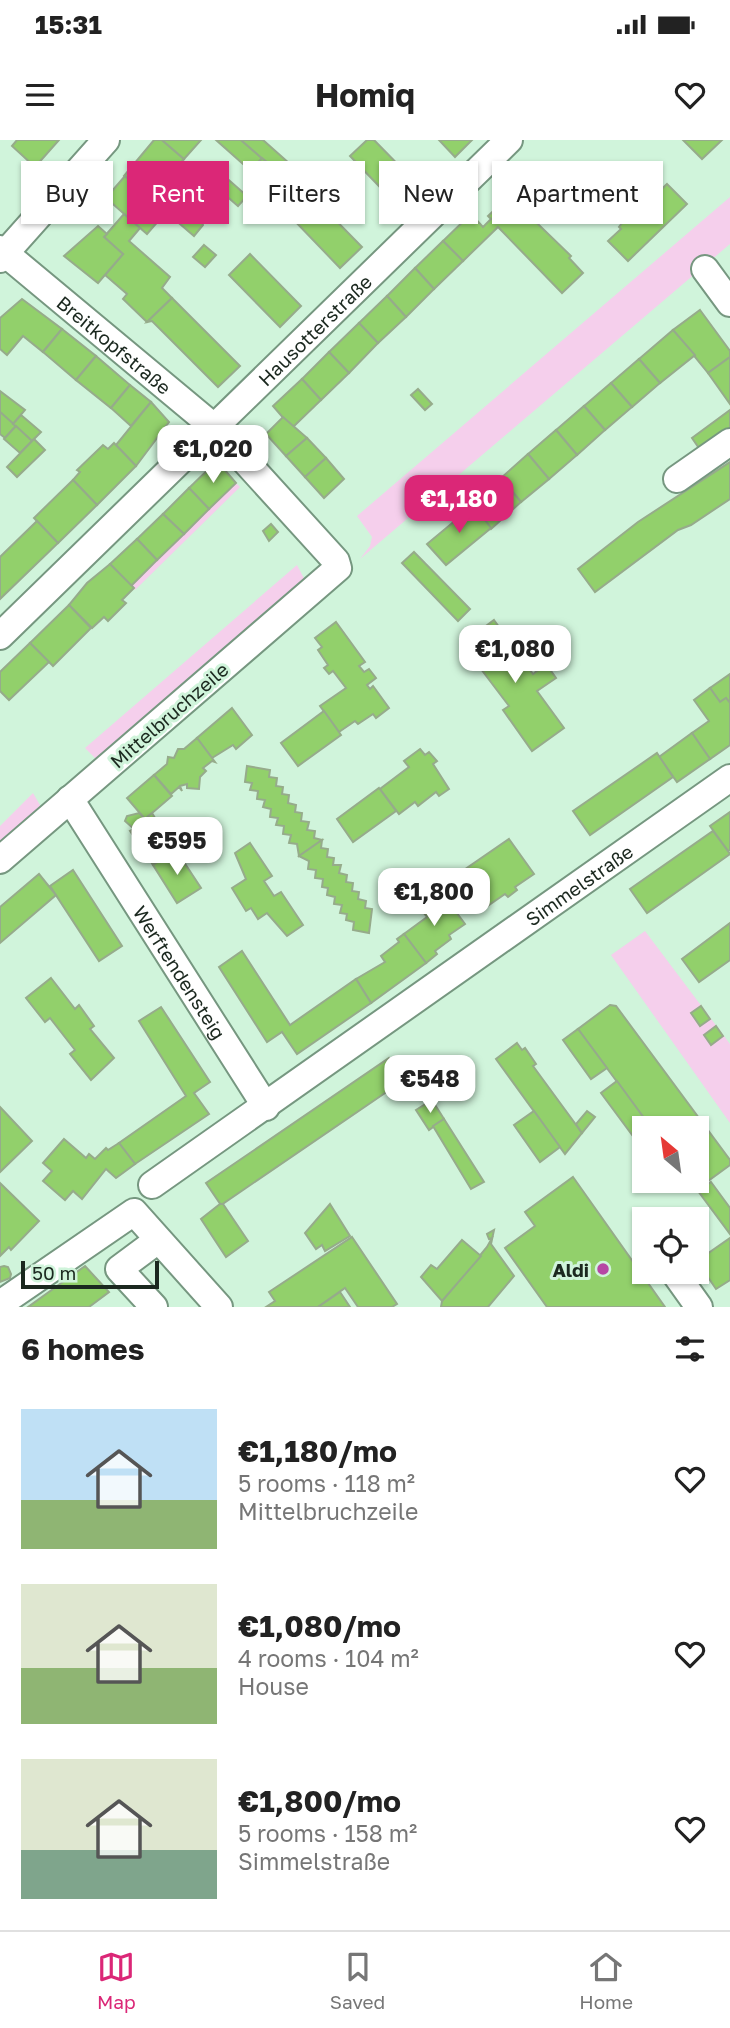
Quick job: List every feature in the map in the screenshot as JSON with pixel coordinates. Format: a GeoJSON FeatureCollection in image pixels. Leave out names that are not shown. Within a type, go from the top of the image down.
{"type":"FeatureCollection","features":[{"type":"Feature","properties":{"kind":"street"},"geometry":{"type":"LineString","coordinates":[[2,254],[106,140]]}},
{"type":"Feature","properties":{"kind":"street","name":"Hausotterstraße"},"geometry":{"type":"LineString","coordinates":[[0,636],[509,140]]}},
{"type":"Feature","properties":{"kind":"street","name":"Breitkopfstraße"},"geometry":{"type":"LineString","coordinates":[[2,254],[215,428],[335,561],[338,568]]}},
{"type":"Feature","properties":{"kind":"street"},"geometry":{"type":"LineString","coordinates":[[705,269],[730,303]]}},
{"type":"Feature","properties":{"kind":"street"},"geometry":{"type":"LineString","coordinates":[[677,479],[730,442]]}},
{"type":"Feature","properties":{"kind":"street","name":"Mittelbruchzeile"},"geometry":{"type":"LineString","coordinates":[[0,860],[338,568]]}},
{"type":"Feature","properties":{"kind":"street","name":"Simmelstraße"},"geometry":{"type":"LineString","coordinates":[[152,1185],[730,778]]}},
{"type":"Feature","properties":{"kind":"street","name":"Werftendensteig"},"geometry":{"type":"LineString","coordinates":[[71,799],[266,1107]]}},
{"type":"Feature","properties":{"kind":"street"},"geometry":{"type":"LineString","coordinates":[[0,1304],[134,1212],[219,1307]]}},
{"type":"Feature","properties":{"kind":"street"},"geometry":{"type":"LineString","coordinates":[[154,1307],[119,1269],[158,1241]]}},
{"type":"Feature","properties":{"kind":"street"},"geometry":{"type":"LineString","coordinates":[[683,1284],[699,1307]]}},
{"type":"Feature","properties":{"kind":"shaded area"},"geometry":{"type":"Polygon","coordinates":[[[730,197],[730,244],[360,559],[370,546],[372,537],[357,516],[730,197]]]}},
{"type":"Feature","properties":{"kind":"shaded area"},"geometry":{"type":"Polygon","coordinates":[[[236,483],[240,487],[135,590],[131,586],[236,483]]]}},
{"type":"Feature","properties":{"kind":"shaded area"},"geometry":{"type":"Polygon","coordinates":[[[297,565],[308,586],[100,763],[85,748],[297,565]]]}},
{"type":"Feature","properties":{"kind":"shaded area"},"geometry":{"type":"Polygon","coordinates":[[[33,793],[44,812],[0,851],[0,826],[33,793]]]}},
{"type":"Feature","properties":{"kind":"shaded area"},"geometry":{"type":"Polygon","coordinates":[[[645,931],[730,1044],[730,1123],[611,955],[645,931]]]}},
{"type":"Feature","properties":{"kind":"building"},"geometry":{"type":"Polygon","coordinates":[[[17,140],[59,140],[40,161],[28,161],[12,146],[17,140]]]}},
{"type":"Feature","properties":{"kind":"building"},"geometry":{"type":"Polygon","coordinates":[[[154,140],[162,140],[184,159],[182,161],[136,161],[154,140]]]}},
{"type":"Feature","properties":{"kind":"building"},"geometry":{"type":"Polygon","coordinates":[[[162,140],[201,140],[184,159],[162,140]]]}},
{"type":"Feature","properties":{"kind":"building"},"geometry":{"type":"Polygon","coordinates":[[[216,140],[241,140],[262,158],[259,161],[243,161],[243,164],[216,140]]]}},
{"type":"Feature","properties":{"kind":"building"},"geometry":{"type":"Polygon","coordinates":[[[241,140],[263,140],[287,161],[265,161],[241,140]]]}},
{"type":"Feature","properties":{"kind":"building"},"geometry":{"type":"Polygon","coordinates":[[[367,140],[374,140],[395,161],[379,161],[379,186],[365,172],[365,161],[355,161],[350,156],[367,140]]]}},
{"type":"Feature","properties":{"kind":"building"},"geometry":{"type":"Polygon","coordinates":[[[439,140],[472,140],[455,157],[439,140]]]}},
{"type":"Feature","properties":{"kind":"building"},"geometry":{"type":"Polygon","coordinates":[[[683,140],[722,140],[702,159],[683,140]]]}},
{"type":"Feature","properties":{"kind":"building"},"geometry":{"type":"Polygon","coordinates":[[[125,176],[127,178],[127,216],[113,204],[113,190],[125,176]]]}},
{"type":"Feature","properties":{"kind":"building"},"geometry":{"type":"Polygon","coordinates":[[[229,180],[243,192],[243,200],[238,206],[229,198],[229,180]]]}},
{"type":"Feature","properties":{"kind":"building"},"geometry":{"type":"Polygon","coordinates":[[[667,184],[687,204],[628,261],[608,241],[621,229],[621,224],[663,224],[663,188],[667,184]]]}},
{"type":"Feature","properties":{"kind":"building"},"geometry":{"type":"Polygon","coordinates":[[[492,212],[492,224],[538,224],[571,256],[569,258],[583,273],[562,293],[498,227],[463,261],[443,241],[461,224],[478,224],[478,222],[483,227],[491,219],[488,216],[492,212]]]}},
{"type":"Feature","properties":{"kind":"building"},"geometry":{"type":"Polygon","coordinates":[[[124,214],[127,217],[127,224],[135,224],[140,228],[129,241],[170,277],[162,288],[172,298],[147,322],[123,299],[127,294],[105,275],[123,254],[104,237],[124,214]]]}},
{"type":"Feature","properties":{"kind":"building"},"geometry":{"type":"Polygon","coordinates":[[[136,224],[156,224],[147,234],[136,224]]]}},
{"type":"Feature","properties":{"kind":"building"},"geometry":{"type":"Polygon","coordinates":[[[180,224],[203,224],[194,236],[180,224]]]}},
{"type":"Feature","properties":{"kind":"building"},"geometry":{"type":"Polygon","coordinates":[[[298,224],[339,224],[362,247],[340,268],[298,224]]]}},
{"type":"Feature","properties":{"kind":"building"},"geometry":{"type":"Polygon","coordinates":[[[98,226],[107,234],[104,237],[123,254],[98,283],[64,256],[98,226]]]}},
{"type":"Feature","properties":{"kind":"building"},"geometry":{"type":"Polygon","coordinates":[[[443,241],[463,261],[434,289],[415,268],[443,241]]]}},
{"type":"Feature","properties":{"kind":"building"},"geometry":{"type":"Polygon","coordinates":[[[204,245],[216,255],[205,267],[193,257],[204,245]]]}},
{"type":"Feature","properties":{"kind":"building"},"geometry":{"type":"Polygon","coordinates":[[[250,254],[301,306],[280,327],[229,275],[250,254]]]}},
{"type":"Feature","properties":{"kind":"building"},"geometry":{"type":"Polygon","coordinates":[[[415,268],[434,289],[406,317],[387,296],[415,268]]]}},
{"type":"Feature","properties":{"kind":"building"},"geometry":{"type":"Polygon","coordinates":[[[387,296],[406,317],[378,343],[359,323],[387,296]]]}},
{"type":"Feature","properties":{"kind":"building"},"geometry":{"type":"Polygon","coordinates":[[[172,298],[240,366],[218,387],[152,321],[147,322],[172,298]]]}},
{"type":"Feature","properties":{"kind":"building"},"geometry":{"type":"Polygon","coordinates":[[[22,299],[62,329],[43,352],[23,336],[7,355],[0,349],[0,318],[22,299]]]}},
{"type":"Feature","properties":{"kind":"building"},"geometry":{"type":"Polygon","coordinates":[[[700,310],[730,351],[730,357],[708,373],[673,330],[700,310]]]}},
{"type":"Feature","properties":{"kind":"building"},"geometry":{"type":"Polygon","coordinates":[[[359,323],[378,343],[349,373],[329,352],[359,323]]]}},
{"type":"Feature","properties":{"kind":"building"},"geometry":{"type":"Polygon","coordinates":[[[62,329],[96,356],[76,380],[43,352],[62,329]]]}},
{"type":"Feature","properties":{"kind":"building"},"geometry":{"type":"Polygon","coordinates":[[[673,330],[695,355],[660,383],[639,359],[673,330]]]}},
{"type":"Feature","properties":{"kind":"building"},"geometry":{"type":"Polygon","coordinates":[[[329,352],[349,373],[321,400],[302,379],[329,352]]]}},
{"type":"Feature","properties":{"kind":"building"},"geometry":{"type":"Polygon","coordinates":[[[96,356],[130,385],[111,408],[76,380],[96,356]]]}},
{"type":"Feature","properties":{"kind":"building"},"geometry":{"type":"Polygon","coordinates":[[[730,357],[730,404],[708,373],[730,357]]]}},
{"type":"Feature","properties":{"kind":"building"},"geometry":{"type":"Polygon","coordinates":[[[639,359],[660,383],[632,407],[611,383],[639,359]]]}},
{"type":"Feature","properties":{"kind":"building"},"geometry":{"type":"Polygon","coordinates":[[[302,379],[321,400],[292,428],[273,406],[302,379]]]}},
{"type":"Feature","properties":{"kind":"building"},"geometry":{"type":"Polygon","coordinates":[[[611,383],[632,407],[605,430],[584,406],[611,383]]]}},
{"type":"Feature","properties":{"kind":"building"},"geometry":{"type":"Polygon","coordinates":[[[130,385],[151,402],[131,426],[111,408],[130,385]]]}},
{"type":"Feature","properties":{"kind":"building"},"geometry":{"type":"Polygon","coordinates":[[[418,389],[432,404],[425,410],[411,395],[418,389]]]}},
{"type":"Feature","properties":{"kind":"building"},"geometry":{"type":"Polygon","coordinates":[[[0,391],[25,410],[13,424],[0,412],[0,391]]]}},
{"type":"Feature","properties":{"kind":"building"},"geometry":{"type":"Polygon","coordinates":[[[151,402],[169,422],[136,466],[116,445],[151,402]]]}},
{"type":"Feature","properties":{"kind":"building"},"geometry":{"type":"Polygon","coordinates":[[[584,406],[605,430],[577,455],[556,430],[584,406]]]}},
{"type":"Feature","properties":{"kind":"building"},"geometry":{"type":"Polygon","coordinates":[[[730,410],[730,430],[701,451],[692,438],[730,410]]]}},
{"type":"Feature","properties":{"kind":"building"},"geometry":{"type":"Polygon","coordinates":[[[0,412],[16,426],[5,438],[0,434],[0,412]]]}},
{"type":"Feature","properties":{"kind":"building"},"geometry":{"type":"Polygon","coordinates":[[[21,415],[41,432],[32,441],[13,424],[21,415]]]}},
{"type":"Feature","properties":{"kind":"building"},"geometry":{"type":"Polygon","coordinates":[[[283,417],[307,438],[286,456],[266,434],[283,417]]]}},
{"type":"Feature","properties":{"kind":"building"},"geometry":{"type":"Polygon","coordinates":[[[16,426],[32,441],[20,453],[4,439],[16,426]]]}},
{"type":"Feature","properties":{"kind":"building"},"geometry":{"type":"Polygon","coordinates":[[[556,430],[577,455],[549,479],[528,454],[556,430]]]}},
{"type":"Feature","properties":{"kind":"building"},"geometry":{"type":"Polygon","coordinates":[[[307,438],[326,458],[305,477],[286,456],[307,438]]]}},
{"type":"Feature","properties":{"kind":"building"},"geometry":{"type":"Polygon","coordinates":[[[34,439],[45,450],[17,477],[7,467],[34,439]]]}},
{"type":"Feature","properties":{"kind":"building"},"geometry":{"type":"Polygon","coordinates":[[[114,443],[136,466],[97,505],[73,480],[80,472],[77,470],[103,445],[108,449],[114,443]]]}},
{"type":"Feature","properties":{"kind":"building"},"geometry":{"type":"Polygon","coordinates":[[[528,454],[549,479],[521,502],[501,478],[528,454]]]}},
{"type":"Feature","properties":{"kind":"building"},"geometry":{"type":"Polygon","coordinates":[[[326,458],[344,479],[324,498],[305,477],[326,458]]]}},
{"type":"Feature","properties":{"kind":"building"},"geometry":{"type":"Polygon","coordinates":[[[217,461],[236,483],[209,509],[189,488],[217,461]]]}},
{"type":"Feature","properties":{"kind":"building"},"geometry":{"type":"Polygon","coordinates":[[[730,462],[730,499],[691,525],[678,530],[595,592],[578,569],[638,522],[730,462]]]}},
{"type":"Feature","properties":{"kind":"building"},"geometry":{"type":"Polygon","coordinates":[[[501,478],[521,502],[491,529],[472,502],[501,478]]]}},
{"type":"Feature","properties":{"kind":"building"},"geometry":{"type":"Polygon","coordinates":[[[73,480],[97,505],[58,543],[34,518],[73,480]]]}},
{"type":"Feature","properties":{"kind":"building"},"geometry":{"type":"Polygon","coordinates":[[[189,488],[209,509],[184,534],[163,514],[189,488]]]}},
{"type":"Feature","properties":{"kind":"building"},"geometry":{"type":"Polygon","coordinates":[[[474,505],[491,528],[446,565],[427,544],[474,505]]]}},
{"type":"Feature","properties":{"kind":"building"},"geometry":{"type":"Polygon","coordinates":[[[163,514],[184,534],[157,560],[137,539],[163,514]]]}},
{"type":"Feature","properties":{"kind":"building"},"geometry":{"type":"Polygon","coordinates":[[[37,521],[58,543],[0,599],[0,557],[37,521]]]}},
{"type":"Feature","properties":{"kind":"building"},"geometry":{"type":"Polygon","coordinates":[[[271,524],[278,532],[269,541],[263,531],[271,524]]]}},
{"type":"Feature","properties":{"kind":"building"},"geometry":{"type":"Polygon","coordinates":[[[137,539],[157,560],[131,586],[110,564],[137,539]]]}},
{"type":"Feature","properties":{"kind":"building"},"geometry":{"type":"Polygon","coordinates":[[[414,552],[470,609],[458,621],[402,563],[414,552]]]}},
{"type":"Feature","properties":{"kind":"building"},"geometry":{"type":"Polygon","coordinates":[[[110,564],[134,588],[122,600],[126,603],[108,621],[104,617],[92,628],[69,605],[87,583],[110,564]]]}},
{"type":"Feature","properties":{"kind":"building"},"geometry":{"type":"Polygon","coordinates":[[[69,605],[91,628],[53,666],[30,643],[69,605]]]}},
{"type":"Feature","properties":{"kind":"building"},"geometry":{"type":"Polygon","coordinates":[[[494,620],[533,674],[546,664],[556,678],[537,691],[564,728],[532,751],[503,710],[509,706],[462,644],[494,620]]]}},
{"type":"Feature","properties":{"kind":"building"},"geometry":{"type":"Polygon","coordinates":[[[336,622],[365,662],[359,666],[364,672],[369,669],[376,678],[367,685],[370,689],[373,686],[389,708],[376,718],[373,714],[358,724],[355,721],[339,732],[320,706],[346,688],[333,671],[329,674],[324,668],[328,665],[318,650],[322,647],[315,638],[336,622]]]}},
{"type":"Feature","properties":{"kind":"building"},"geometry":{"type":"Polygon","coordinates":[[[30,643],[49,662],[9,700],[0,691],[0,672],[30,643]]]}},
{"type":"Feature","properties":{"kind":"building"},"geometry":{"type":"Polygon","coordinates":[[[730,674],[730,703],[726,698],[720,702],[710,688],[730,674]]]}},
{"type":"Feature","properties":{"kind":"building"},"geometry":{"type":"Polygon","coordinates":[[[710,688],[720,702],[726,698],[730,703],[730,745],[710,759],[692,733],[709,721],[694,700],[710,688]]]}},
{"type":"Feature","properties":{"kind":"building"},"geometry":{"type":"Polygon","coordinates":[[[232,708],[252,735],[236,749],[233,745],[212,758],[197,738],[232,708]]]}},
{"type":"Feature","properties":{"kind":"building"},"geometry":{"type":"Polygon","coordinates":[[[324,711],[341,735],[298,766],[281,743],[324,711]]]}},
{"type":"Feature","properties":{"kind":"building"},"geometry":{"type":"Polygon","coordinates":[[[692,733],[710,759],[677,782],[659,757],[692,733]]]}},
{"type":"Feature","properties":{"kind":"building"},"geometry":{"type":"Polygon","coordinates":[[[197,738],[215,762],[212,761],[203,768],[206,771],[200,777],[199,789],[187,788],[187,784],[180,786],[182,791],[179,787],[171,794],[154,775],[167,764],[168,757],[174,758],[178,749],[184,749],[197,738]]]}},
{"type":"Feature","properties":{"kind":"building"},"geometry":{"type":"Polygon","coordinates":[[[420,749],[425,755],[429,752],[437,761],[433,764],[449,789],[439,796],[436,792],[418,806],[415,802],[399,814],[380,789],[409,767],[404,761],[420,749]]]}},
{"type":"Feature","properties":{"kind":"building"},"geometry":{"type":"Polygon","coordinates":[[[657,753],[673,777],[590,835],[573,811],[657,753]]]}},
{"type":"Feature","properties":{"kind":"building"},"geometry":{"type":"Polygon","coordinates":[[[247,766],[270,770],[269,777],[277,778],[276,786],[283,787],[282,794],[289,795],[288,803],[296,805],[295,812],[302,813],[301,821],[309,822],[307,830],[315,831],[314,838],[322,840],[299,856],[297,844],[289,843],[291,835],[283,834],[284,826],[276,825],[278,818],[270,817],[271,809],[263,807],[265,800],[257,799],[258,791],[250,790],[252,783],[245,782],[247,766]]]}},
{"type":"Feature","properties":{"kind":"building"},"geometry":{"type":"Polygon","coordinates":[[[154,775],[172,796],[145,819],[127,798],[154,775]]]}},
{"type":"Feature","properties":{"kind":"building"},"geometry":{"type":"Polygon","coordinates":[[[379,788],[396,811],[353,842],[337,819],[379,788]]]}},
{"type":"Feature","properties":{"kind":"building"},"geometry":{"type":"Polygon","coordinates":[[[730,812],[730,850],[728,851],[710,826],[730,812]]]}},
{"type":"Feature","properties":{"kind":"building"},"geometry":{"type":"Polygon","coordinates":[[[139,813],[145,819],[152,813],[160,826],[172,828],[168,829],[166,838],[176,850],[153,865],[130,831],[134,829],[125,821],[127,816],[139,813]]]}},
{"type":"Feature","properties":{"kind":"building"},"geometry":{"type":"Polygon","coordinates":[[[713,831],[730,854],[647,913],[630,889],[713,831]]]}},
{"type":"Feature","properties":{"kind":"building"},"geometry":{"type":"Polygon","coordinates":[[[509,839],[534,874],[515,887],[517,890],[508,897],[505,894],[486,907],[461,872],[509,839]]]}},
{"type":"Feature","properties":{"kind":"building"},"geometry":{"type":"Polygon","coordinates":[[[322,840],[321,848],[328,849],[327,857],[334,858],[333,865],[341,865],[339,873],[347,875],[346,882],[353,883],[352,891],[359,892],[358,899],[366,901],[365,908],[372,909],[369,933],[353,930],[354,922],[346,920],[347,914],[340,913],[342,905],[334,904],[335,897],[327,895],[328,888],[322,887],[323,879],[315,878],[316,870],[308,869],[309,861],[299,856],[322,840]]]}},
{"type":"Feature","properties":{"kind":"building"},"geometry":{"type":"Polygon","coordinates":[[[250,843],[272,876],[264,881],[274,896],[281,892],[303,925],[287,936],[267,913],[258,919],[251,908],[246,911],[232,888],[246,879],[235,853],[250,843]]]}},
{"type":"Feature","properties":{"kind":"building"},"geometry":{"type":"Polygon","coordinates":[[[176,850],[201,888],[177,903],[153,865],[176,850]]]}},
{"type":"Feature","properties":{"kind":"building"},"geometry":{"type":"Polygon","coordinates":[[[73,870],[122,946],[99,961],[50,886],[73,870]]]}},
{"type":"Feature","properties":{"kind":"building"},"geometry":{"type":"Polygon","coordinates":[[[39,874],[56,895],[0,943],[0,907],[39,874]]]}},
{"type":"Feature","properties":{"kind":"building"},"geometry":{"type":"Polygon","coordinates":[[[442,893],[465,924],[449,935],[451,939],[435,951],[437,954],[426,963],[404,934],[427,917],[420,908],[442,893]]]}},
{"type":"Feature","properties":{"kind":"building"},"geometry":{"type":"Polygon","coordinates":[[[730,923],[730,960],[699,982],[682,959],[730,923]]]}},
{"type":"Feature","properties":{"kind":"building"},"geometry":{"type":"Polygon","coordinates":[[[404,934],[426,963],[371,1003],[356,979],[385,962],[381,956],[399,942],[397,939],[404,934]]]}},
{"type":"Feature","properties":{"kind":"building"},"geometry":{"type":"Polygon","coordinates":[[[242,951],[290,1025],[356,979],[371,1003],[297,1054],[282,1032],[267,1042],[219,967],[242,951]]]}},
{"type":"Feature","properties":{"kind":"building"},"geometry":{"type":"Polygon","coordinates":[[[51,978],[75,1009],[79,1005],[94,1026],[90,1029],[114,1058],[91,1080],[70,1054],[75,1050],[50,1018],[45,1022],[26,998],[51,978]]]}},
{"type":"Feature","properties":{"kind":"building"},"geometry":{"type":"Polygon","coordinates":[[[610,1005],[616,1006],[697,1116],[642,1116],[578,1029],[610,1005]]]}},
{"type":"Feature","properties":{"kind":"building"},"geometry":{"type":"Polygon","coordinates":[[[701,1006],[710,1019],[700,1026],[691,1013],[701,1006]]]}},
{"type":"Feature","properties":{"kind":"building"},"geometry":{"type":"Polygon","coordinates":[[[161,1007],[210,1082],[194,1093],[209,1114],[135,1164],[119,1143],[186,1096],[139,1021],[161,1007]]]}},
{"type":"Feature","properties":{"kind":"building"},"geometry":{"type":"Polygon","coordinates":[[[716,1026],[723,1036],[711,1045],[704,1035],[716,1026]]]}},
{"type":"Feature","properties":{"kind":"building"},"geometry":{"type":"Polygon","coordinates":[[[578,1029],[607,1068],[591,1079],[563,1040],[578,1029]]]}},
{"type":"Feature","properties":{"kind":"building"},"geometry":{"type":"Polygon","coordinates":[[[517,1043],[522,1050],[525,1048],[536,1064],[533,1066],[582,1133],[565,1154],[496,1059],[517,1043]]]}},
{"type":"Feature","properties":{"kind":"building"},"geometry":{"type":"Polygon","coordinates":[[[389,1058],[404,1080],[221,1205],[206,1183],[389,1058]]]}},
{"type":"Feature","properties":{"kind":"building"},"geometry":{"type":"Polygon","coordinates":[[[617,1081],[643,1116],[632,1116],[632,1135],[601,1093],[617,1081]]]}},
{"type":"Feature","properties":{"kind":"building"},"geometry":{"type":"Polygon","coordinates":[[[432,1100],[444,1119],[429,1130],[416,1110],[432,1100]]]}},
{"type":"Feature","properties":{"kind":"building"},"geometry":{"type":"Polygon","coordinates":[[[0,1107],[32,1141],[0,1172],[0,1107]]]}},
{"type":"Feature","properties":{"kind":"building"},"geometry":{"type":"Polygon","coordinates":[[[534,1111],[560,1147],[540,1162],[514,1125],[534,1111]]]}},
{"type":"Feature","properties":{"kind":"building"},"geometry":{"type":"Polygon","coordinates":[[[587,1111],[595,1117],[582,1133],[576,1124],[587,1111]]]}},
{"type":"Feature","properties":{"kind":"building"},"geometry":{"type":"Polygon","coordinates":[[[444,1119],[484,1182],[471,1189],[433,1126],[444,1119]]]}},
{"type":"Feature","properties":{"kind":"building"},"geometry":{"type":"Polygon","coordinates":[[[709,1132],[730,1160],[730,1165],[709,1180],[709,1132]]]}},
{"type":"Feature","properties":{"kind":"building"},"geometry":{"type":"Polygon","coordinates":[[[64,1139],[86,1158],[89,1154],[95,1159],[106,1148],[108,1150],[119,1143],[135,1164],[116,1178],[106,1169],[82,1199],[73,1191],[65,1200],[43,1181],[52,1171],[43,1163],[64,1139]]]}},
{"type":"Feature","properties":{"kind":"building"},"geometry":{"type":"Polygon","coordinates":[[[573,1177],[632,1260],[632,1284],[649,1284],[665,1307],[547,1307],[505,1248],[535,1226],[525,1212],[573,1177]]]}},
{"type":"Feature","properties":{"kind":"building"},"geometry":{"type":"Polygon","coordinates":[[[711,1182],[730,1208],[730,1234],[700,1194],[709,1194],[711,1182]]]}},
{"type":"Feature","properties":{"kind":"building"},"geometry":{"type":"Polygon","coordinates":[[[0,1183],[39,1221],[11,1250],[9,1247],[0,1256],[0,1183]]]}},
{"type":"Feature","properties":{"kind":"building"},"geometry":{"type":"Polygon","coordinates":[[[223,1204],[248,1241],[226,1257],[201,1219],[223,1204]]]}},
{"type":"Feature","properties":{"kind":"building"},"geometry":{"type":"Polygon","coordinates":[[[330,1204],[350,1236],[325,1251],[322,1245],[316,1249],[305,1233],[330,1204]]]}},
{"type":"Feature","properties":{"kind":"building"},"geometry":{"type":"Polygon","coordinates":[[[494,1230],[491,1244],[514,1276],[488,1307],[441,1307],[442,1301],[487,1247],[492,1238],[489,1239],[487,1234],[494,1230]]]}},
{"type":"Feature","properties":{"kind":"building"},"geometry":{"type":"Polygon","coordinates":[[[352,1237],[397,1304],[392,1307],[358,1307],[345,1288],[318,1307],[266,1307],[275,1301],[269,1292],[352,1237]]]}},
{"type":"Feature","properties":{"kind":"building"},"geometry":{"type":"Polygon","coordinates":[[[730,1238],[730,1280],[716,1289],[709,1279],[709,1253],[730,1238]]]}},
{"type":"Feature","properties":{"kind":"building"},"geometry":{"type":"Polygon","coordinates":[[[462,1240],[481,1256],[442,1301],[421,1277],[431,1265],[437,1269],[462,1240]]]}},
{"type":"Feature","properties":{"kind":"building"},"geometry":{"type":"Polygon","coordinates":[[[85,1266],[109,1292],[89,1307],[28,1307],[85,1266]]]}},
{"type":"Feature","properties":{"kind":"building"},"geometry":{"type":"Polygon","coordinates":[[[0,1267],[8,1267],[10,1278],[0,1282],[0,1267]]]}},
{"type":"Feature","properties":{"kind":"building"},"geometry":{"type":"Polygon","coordinates":[[[340,1292],[350,1307],[318,1307],[340,1292]]]}},
{"type":"Feature","properties":{"kind":"place","name":"Aldi"},"geometry":{"type":"Point","coordinates":[603,1269]}}]}
